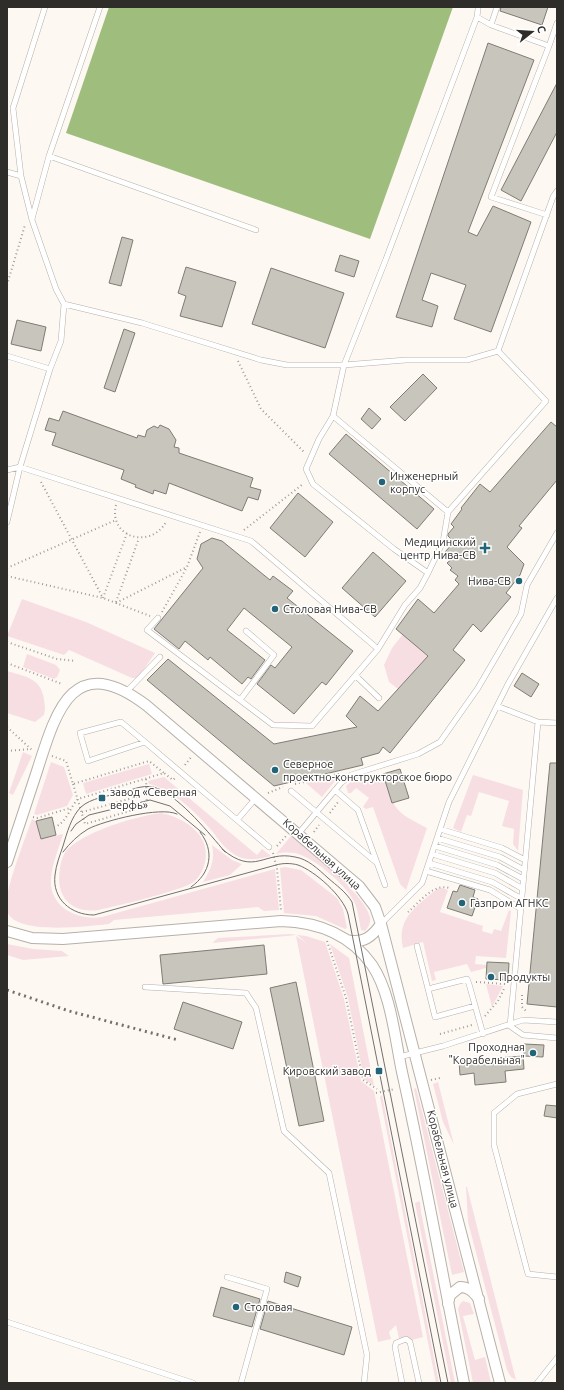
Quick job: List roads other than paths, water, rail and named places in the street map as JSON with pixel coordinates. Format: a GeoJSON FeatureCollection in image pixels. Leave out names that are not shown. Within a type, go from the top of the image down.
{"type":"FeatureCollection","features":[{"type":"Feature","properties":{"kind":"street","name":"Корабельная улица"},"geometry":{"type":"LineString","coordinates":[[7,862],[49,735],[63,703],[76,690],[92,684],[107,684],[127,692],[146,705],[257,797],[359,886],[372,903],[381,924],[416,1053],[500,1383]]}},
{"type":"Feature","properties":{"kind":"street","name":"Корабельная улица"},"geometry":{"type":"LineString","coordinates":[[7,932],[24,936],[59,939],[292,921],[307,922],[324,927],[347,940],[363,954],[378,975],[385,995],[399,1057],[464,1383]]}},
{"type":"Feature","properties":{"kind":"street"},"geometry":{"type":"LineString","coordinates":[[347,940],[362,941],[375,933],[381,924]]}},
{"type":"Feature","properties":{"kind":"street"},"geometry":{"type":"LineString","coordinates":[[448,1304],[450,1295],[460,1287],[466,1287],[473,1291],[479,1299]]}},
{"type":"Feature","properties":{"kind":"lane"},"geometry":{"type":"LineString","coordinates":[[7,522],[20,467],[50,369],[61,341],[64,304],[56,289],[32,220],[21,176],[13,108],[45,7]]}},
{"type":"Feature","properties":{"kind":"lane"},"geometry":{"type":"LineString","coordinates":[[32,220],[49,156],[100,7]]}},
{"type":"Feature","properties":{"kind":"lane"},"geometry":{"type":"LineString","coordinates":[[491,25],[497,7]]}},
{"type":"Feature","properties":{"kind":"lane"},"geometry":{"type":"LineString","coordinates":[[428,573],[394,549],[313,484],[306,469],[319,439],[334,416],[344,365],[477,17],[478,9]]}},
{"type":"Feature","properties":{"kind":"lane"},"geometry":{"type":"LineString","coordinates":[[477,17],[491,25],[549,46]]}},
{"type":"Feature","properties":{"kind":"lane"},"geometry":{"type":"LineString","coordinates":[[547,215],[491,197],[557,23]]}},
{"type":"Feature","properties":{"kind":"lane"},"geometry":{"type":"LineString","coordinates":[[49,156],[256,230]]}},
{"type":"Feature","properties":{"kind":"lane"},"geometry":{"type":"LineString","coordinates":[[7,172],[21,176]]}},
{"type":"Feature","properties":{"kind":"lane"},"geometry":{"type":"LineString","coordinates":[[498,351],[557,191]]}},
{"type":"Feature","properties":{"kind":"lane"},"geometry":{"type":"LineString","coordinates":[[64,304],[142,323],[261,360],[287,365],[344,365],[406,360],[467,360],[498,351]]}},
{"type":"Feature","properties":{"kind":"lane"},"geometry":{"type":"LineString","coordinates":[[158,618],[147,630],[273,725],[312,726],[378,649],[405,605],[420,588],[443,542],[448,512],[546,401],[498,351]]}},
{"type":"Feature","properties":{"kind":"lane"},"geometry":{"type":"LineString","coordinates":[[7,356],[50,369]]}},
{"type":"Feature","properties":{"kind":"lane"},"geometry":{"type":"LineString","coordinates":[[334,416],[448,512]]}},
{"type":"Feature","properties":{"kind":"lane"},"geometry":{"type":"LineString","coordinates":[[7,470],[20,467],[251,541],[378,649]]}},
{"type":"Feature","properties":{"kind":"lane"},"geometry":{"type":"LineString","coordinates":[[299,833],[335,790],[351,774],[418,754],[440,742],[478,688],[521,614],[527,585],[557,533]]}},
{"type":"Feature","properties":{"kind":"lane"},"geometry":{"type":"LineString","coordinates":[[381,924],[422,883],[449,802],[497,706],[557,598]]}},
{"type":"Feature","properties":{"kind":"lane"},"geometry":{"type":"LineString","coordinates":[[240,700],[274,655],[246,631]]}},
{"type":"Feature","properties":{"kind":"lane"},"geometry":{"type":"LineString","coordinates":[[127,692],[160,657]]}},
{"type":"Feature","properties":{"kind":"lane"},"geometry":{"type":"LineString","coordinates":[[356,676],[380,698]]}},
{"type":"Feature","properties":{"kind":"lane"},"geometry":{"type":"LineString","coordinates":[[497,706],[538,722],[557,724]]}},
{"type":"Feature","properties":{"kind":"lane"},"geometry":{"type":"LineString","coordinates":[[145,742],[88,761],[80,733],[121,722],[145,742],[269,847]]}},
{"type":"Feature","properties":{"kind":"lane"},"geometry":{"type":"LineString","coordinates":[[510,1026],[538,722]]}},
{"type":"Feature","properties":{"kind":"lane"},"geometry":{"type":"LineString","coordinates":[[335,790],[358,810],[385,886]]}},
{"type":"Feature","properties":{"kind":"lane"},"geometry":{"type":"LineString","coordinates":[[291,791],[377,863]]}},
{"type":"Feature","properties":{"kind":"lane"},"geometry":{"type":"LineString","coordinates":[[237,820],[257,797]]}},
{"type":"Feature","properties":{"kind":"lane"},"geometry":{"type":"LineString","coordinates":[[440,829],[502,848],[525,860]]}},
{"type":"Feature","properties":{"kind":"lane"},"geometry":{"type":"LineString","coordinates":[[438,838],[500,857],[524,870]]}},
{"type":"Feature","properties":{"kind":"lane"},"geometry":{"type":"LineString","coordinates":[[435,846],[497,865],[524,880]]}},
{"type":"Feature","properties":{"kind":"lane"},"geometry":{"type":"LineString","coordinates":[[432,854],[495,873],[523,889]]}},
{"type":"Feature","properties":{"kind":"lane"},"geometry":{"type":"LineString","coordinates":[[429,863],[492,882],[522,899]]}},
{"type":"Feature","properties":{"kind":"lane"},"geometry":{"type":"LineString","coordinates":[[426,871],[490,890],[521,909]]}},
{"type":"Feature","properties":{"kind":"lane"},"geometry":{"type":"LineString","coordinates":[[416,946],[435,1017],[475,1006]]}},
{"type":"Feature","properties":{"kind":"lane"},"geometry":{"type":"LineString","coordinates":[[428,989],[467,979],[483,1034]]}},
{"type":"Feature","properties":{"kind":"lane"},"geometry":{"type":"LineString","coordinates":[[145,987],[246,993],[256,1008],[284,1131],[329,1173],[367,1355],[364,1383]]}},
{"type":"Feature","properties":{"kind":"lane"},"geometry":{"type":"LineString","coordinates":[[399,1057],[510,1026],[523,1020],[557,1022]]}},
{"type":"Feature","properties":{"kind":"lane"},"geometry":{"type":"LineString","coordinates":[[510,1026],[523,1035],[557,1038]]}},
{"type":"Feature","properties":{"kind":"lane"},"geometry":{"type":"LineString","coordinates":[[557,1084],[517,1094],[494,1113],[494,1145],[528,1274],[557,1278]]}},
{"type":"Feature","properties":{"kind":"lane"},"geometry":{"type":"LineString","coordinates":[[227,1278],[268,1289],[241,1383]]}},
{"type":"Feature","properties":{"kind":"lane"},"geometry":{"type":"LineString","coordinates":[[7,1322],[193,1383]]}},
{"type":"Feature","properties":{"kind":"lane"},"geometry":{"type":"LineString","coordinates":[[402,1383],[395,1347],[396,1343],[406,1339],[410,1342],[419,1383]]}},
{"type":"Feature","properties":{"kind":"lane"},"geometry":{"type":"LineString","coordinates":[[537,1383],[557,1358]]}},
{"type":"Feature","properties":{"kind":"tram line"},"geometry":{"type":"LineString","coordinates":[[225,852],[195,818],[168,794],[154,787],[140,787],[95,799],[81,807],[72,820],[58,860],[55,884],[60,898],[71,909],[94,915],[281,864],[298,865],[305,868],[320,878],[334,892],[345,907],[348,914],[441,1383]]}},
{"type":"Feature","properties":{"kind":"tram line"},"geometry":{"type":"LineString","coordinates":[[71,831],[76,824],[89,815],[150,800],[170,806],[205,835]]}},
{"type":"Feature","properties":{"kind":"tram line"},"geometry":{"type":"LineString","coordinates":[[63,852],[68,845],[84,831],[106,822],[146,813],[169,812],[177,814]]}},
{"type":"Feature","properties":{"kind":"tram line"},"geometry":{"type":"LineString","coordinates":[[191,887],[203,875],[209,861],[208,847],[200,832]]}},
{"type":"Feature","properties":{"kind":"tram line"},"geometry":{"type":"LineString","coordinates":[[222,849],[233,857],[251,862],[284,856],[300,858],[317,868],[341,889],[352,902],[448,1383]]}},
{"type":"Feature","properties":{"kind":"railway"},"geometry":{"type":"LineString","coordinates":[[7,990],[69,1011],[178,1040]]}},
{"type":"Feature","properties":{"kind":"place","name":"Инженерный корпус"},"geometry":{"type":"Point","coordinates":[382,482]}},
{"type":"Feature","properties":{"kind":"place","name":"Медицинский центр Нива-СВ"},"geometry":{"type":"Point","coordinates":[485,548]}},
{"type":"Feature","properties":{"kind":"place","name":"Нива-СВ"},"geometry":{"type":"Point","coordinates":[519,581]}},
{"type":"Feature","properties":{"kind":"place","name":"Столовая Нива-СВ"},"geometry":{"type":"Point","coordinates":[275,609]}},
{"type":"Feature","properties":{"kind":"place","name":"Северное проектно-конструкторское бюро"},"geometry":{"type":"Point","coordinates":[275,770]}},
{"type":"Feature","properties":{"kind":"place","name":"завод «Северная верфь»"},"geometry":{"type":"Point","coordinates":[102,798]}},
{"type":"Feature","properties":{"kind":"place","name":"Газпром АГНКС"},"geometry":{"type":"Point","coordinates":[462,903]}},
{"type":"Feature","properties":{"kind":"place","name":"Продукты"},"geometry":{"type":"Point","coordinates":[491,977]}},
{"type":"Feature","properties":{"kind":"place","name":"Проходная \"Корабельная\""},"geometry":{"type":"Point","coordinates":[533,1053]}},
{"type":"Feature","properties":{"kind":"place","name":"Кировский завод"},"geometry":{"type":"Point","coordinates":[379,1071]}},
{"type":"Feature","properties":{"kind":"place","name":"Столовая"},"geometry":{"type":"Point","coordinates":[236,1307]}}]}
